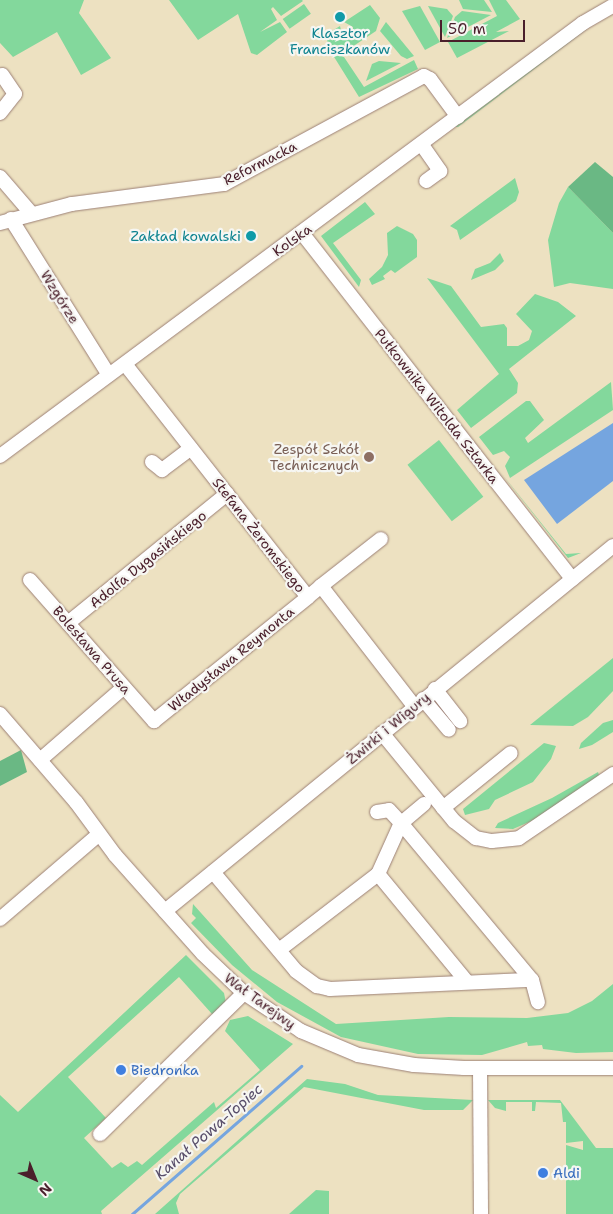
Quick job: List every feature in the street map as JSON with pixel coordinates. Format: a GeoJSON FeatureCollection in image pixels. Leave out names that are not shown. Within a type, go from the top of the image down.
{"type":"FeatureCollection","features":[{"type":"Feature","properties":{"kind":"street","name":"Kolska"},"geometry":{"type":"LineString","coordinates":[[583,24],[607,0]]}},
{"type":"Feature","properties":{"kind":"street","name":"Kolska"},"geometry":{"type":"LineString","coordinates":[[0,456],[583,24],[613,6]]}},
{"type":"Feature","properties":{"kind":"street"},"geometry":{"type":"LineString","coordinates":[[0,113],[15,94],[2,75]]}},
{"type":"Feature","properties":{"kind":"street","name":"Reformacka"},"geometry":{"type":"LineString","coordinates":[[6,221],[30,213],[224,184],[424,76],[430,80],[458,117]]}},
{"type":"Feature","properties":{"kind":"street"},"geometry":{"type":"LineString","coordinates":[[422,145],[440,171],[426,181]]}},
{"type":"Feature","properties":{"kind":"street"},"geometry":{"type":"LineString","coordinates":[[0,178],[30,213]]}},
{"type":"Feature","properties":{"kind":"street","name":"Wzgórze"},"geometry":{"type":"LineString","coordinates":[[6,221],[109,375]]}},
{"type":"Feature","properties":{"kind":"street","name":"Pułkownika Witolda Sztarka"},"geometry":{"type":"LineString","coordinates":[[302,233],[572,579]]}},
{"type":"Feature","properties":{"kind":"street","name":"Stefana Żeromskiego"},"geometry":{"type":"LineString","coordinates":[[125,364],[308,597],[321,586],[419,703],[449,730]]}},
{"type":"Feature","properties":{"kind":"street"},"geometry":{"type":"LineString","coordinates":[[152,462],[162,470],[191,448]]}},
{"type":"Feature","properties":{"kind":"street","name":"Adolfa Dygasińskiego"},"geometry":{"type":"LineString","coordinates":[[68,623],[227,494]]}},
{"type":"Feature","properties":{"kind":"street"},"geometry":{"type":"LineString","coordinates":[[321,586],[381,539]]}},
{"type":"Feature","properties":{"kind":"street","name":"Żwirki i Wigury"},"geometry":{"type":"LineString","coordinates":[[165,911],[435,689],[613,546]]}},
{"type":"Feature","properties":{"kind":"street","name":"Bolesława Prusa"},"geometry":{"type":"LineString","coordinates":[[30,580],[154,721]]}},
{"type":"Feature","properties":{"kind":"street","name":"Władysława Reymonta"},"geometry":{"type":"LineString","coordinates":[[154,721],[308,597]]}},
{"type":"Feature","properties":{"kind":"street"},"geometry":{"type":"LineString","coordinates":[[40,760],[124,687]]}},
{"type":"Feature","properties":{"kind":"street"},"geometry":{"type":"LineString","coordinates":[[435,689],[460,721]]}},
{"type":"Feature","properties":{"kind":"street","name":"Wał Tarejwy"},"geometry":{"type":"LineString","coordinates":[[0,714],[40,760],[99,834],[218,969],[244,993],[301,1031],[349,1052],[414,1065],[480,1068],[609,1065]]}},
{"type":"Feature","properties":{"kind":"street"},"geometry":{"type":"LineString","coordinates":[[382,733],[443,808],[476,838],[492,842],[519,838],[613,774]]}},
{"type":"Feature","properties":{"kind":"street"},"geometry":{"type":"LineString","coordinates":[[443,808],[511,753]]}},
{"type":"Feature","properties":{"kind":"street"},"geometry":{"type":"LineString","coordinates":[[279,950],[378,874],[401,823],[424,804]]}},
{"type":"Feature","properties":{"kind":"street"},"geometry":{"type":"LineString","coordinates":[[378,812],[389,810],[401,823],[532,980],[538,1002]]}},
{"type":"Feature","properties":{"kind":"street"},"geometry":{"type":"LineString","coordinates":[[0,919],[99,834]]}},
{"type":"Feature","properties":{"kind":"street"},"geometry":{"type":"LineString","coordinates":[[212,872],[304,978],[330,989],[532,980]]}},
{"type":"Feature","properties":{"kind":"street"},"geometry":{"type":"LineString","coordinates":[[378,874],[467,982]]}},
{"type":"Feature","properties":{"kind":"street"},"geometry":{"type":"LineString","coordinates":[[100,1134],[244,993]]}},
{"type":"Feature","properties":{"kind":"street"},"geometry":{"type":"LineString","coordinates":[[480,1068],[480,1214]]}},
{"type":"Feature","properties":{"kind":"green space"},"geometry":{"type":"Polygon","coordinates":[[[0,0],[84,0],[79,13],[111,58],[81,75],[57,32],[13,57],[0,43],[0,0]]]}},
{"type":"Feature","properties":{"kind":"green space"},"geometry":{"type":"Polygon","coordinates":[[[169,0],[303,1],[281,16],[273,7],[271,9],[277,20],[260,32],[280,22],[287,32],[257,55],[251,53],[238,14],[198,40],[169,0]]]}},
{"type":"Feature","properties":{"kind":"green space"},"geometry":{"type":"Polygon","coordinates":[[[459,0],[484,0],[492,12],[463,9],[459,0]]]}},
{"type":"Feature","properties":{"kind":"green space"},"geometry":{"type":"Polygon","coordinates":[[[489,0],[506,0],[520,19],[496,32],[509,31],[457,58],[448,42],[497,16],[489,0]]]}},
{"type":"Feature","properties":{"kind":"green space"},"geometry":{"type":"Polygon","coordinates":[[[304,4],[311,14],[290,29],[283,19],[304,4]]]}},
{"type":"Feature","properties":{"kind":"green space"},"geometry":{"type":"Polygon","coordinates":[[[370,5],[380,18],[376,31],[343,53],[333,50],[324,36],[340,26],[343,38],[352,37],[353,27],[344,22],[370,5]]]}},
{"type":"Feature","properties":{"kind":"green space"},"geometry":{"type":"Polygon","coordinates":[[[420,6],[440,42],[425,50],[402,11],[420,6]]]}},
{"type":"Feature","properties":{"kind":"green space"},"geometry":{"type":"Polygon","coordinates":[[[428,6],[447,9],[453,16],[445,37],[428,6]]]}},
{"type":"Feature","properties":{"kind":"green space"},"geometry":{"type":"Polygon","coordinates":[[[462,11],[491,15],[447,38],[455,17],[462,11]]]}},
{"type":"Feature","properties":{"kind":"green space"},"geometry":{"type":"Polygon","coordinates":[[[608,13],[458,127],[454,127],[608,13]]]}},
{"type":"Feature","properties":{"kind":"green space"},"geometry":{"type":"Polygon","coordinates":[[[386,22],[414,56],[407,59],[401,56],[380,31],[386,22]]]}},
{"type":"Feature","properties":{"kind":"green space"},"geometry":{"type":"Polygon","coordinates":[[[331,52],[344,57],[364,87],[414,60],[418,69],[359,97],[331,52]]]}},
{"type":"Feature","properties":{"kind":"green space"},"geometry":{"type":"Polygon","coordinates":[[[379,61],[401,63],[366,81],[372,64],[379,61]]]}},
{"type":"Feature","properties":{"kind":"green space"},"geometry":{"type":"Polygon","coordinates":[[[595,162],[613,177],[613,233],[568,187],[595,162]]]}},
{"type":"Feature","properties":{"kind":"green space"},"geometry":{"type":"Polygon","coordinates":[[[515,178],[519,192],[516,201],[460,240],[457,230],[450,226],[515,178]]]}},
{"type":"Feature","properties":{"kind":"green space"},"geometry":{"type":"Polygon","coordinates":[[[568,187],[613,233],[613,289],[570,283],[554,287],[548,240],[559,203],[568,187]]]}},
{"type":"Feature","properties":{"kind":"green space"},"geometry":{"type":"Polygon","coordinates":[[[365,202],[375,214],[333,243],[361,280],[359,287],[321,236],[365,202]]]}},
{"type":"Feature","properties":{"kind":"green space"},"geometry":{"type":"Polygon","coordinates":[[[397,226],[413,234],[417,240],[417,257],[395,273],[391,270],[383,276],[385,279],[372,285],[369,279],[382,267],[388,255],[387,233],[397,226]]]}},
{"type":"Feature","properties":{"kind":"green space"},"geometry":{"type":"Polygon","coordinates":[[[500,253],[504,261],[495,270],[471,280],[475,269],[490,263],[500,253]]]}},
{"type":"Feature","properties":{"kind":"green space"},"geometry":{"type":"Polygon","coordinates":[[[427,278],[451,286],[481,327],[504,324],[507,328],[507,346],[518,346],[529,340],[532,331],[516,314],[535,294],[558,302],[576,316],[509,369],[518,383],[517,393],[471,428],[457,410],[499,374],[427,278]]]}},
{"type":"Feature","properties":{"kind":"green space"},"geometry":{"type":"Polygon","coordinates":[[[611,382],[613,410],[510,478],[505,466],[510,457],[504,451],[493,455],[479,437],[526,401],[530,401],[544,420],[525,438],[528,443],[611,382]]]}},
{"type":"Feature","properties":{"kind":"green space"},"geometry":{"type":"Polygon","coordinates":[[[439,440],[483,497],[452,521],[407,465],[439,440]]]}},
{"type":"Feature","properties":{"kind":"green space"},"geometry":{"type":"Polygon","coordinates":[[[502,474],[566,554],[581,553],[568,558],[502,474]]]}},
{"type":"Feature","properties":{"kind":"green space"},"geometry":{"type":"Polygon","coordinates":[[[613,658],[613,691],[588,717],[573,726],[530,725],[613,658]]]}},
{"type":"Feature","properties":{"kind":"green space"},"geometry":{"type":"Polygon","coordinates":[[[613,720],[613,732],[592,745],[579,749],[581,743],[603,723],[613,720]]]}},
{"type":"Feature","properties":{"kind":"green space"},"geometry":{"type":"Polygon","coordinates":[[[544,743],[556,746],[551,759],[533,782],[495,800],[489,809],[465,815],[463,809],[544,743]]]}},
{"type":"Feature","properties":{"kind":"green space"},"geometry":{"type":"Polygon","coordinates":[[[21,750],[27,772],[0,786],[0,761],[21,750]]]}},
{"type":"Feature","properties":{"kind":"green space"},"geometry":{"type":"Polygon","coordinates":[[[598,772],[600,778],[536,819],[513,829],[495,828],[498,823],[552,798],[598,772]]]}},
{"type":"Feature","properties":{"kind":"green space"},"geometry":{"type":"Polygon","coordinates":[[[193,904],[252,970],[336,1024],[449,1017],[527,1018],[568,1013],[592,1001],[613,984],[613,1052],[576,1053],[543,1049],[542,1045],[528,1046],[527,1042],[482,1055],[418,1054],[341,1037],[277,1002],[232,965],[191,923],[196,918],[192,914],[193,904]]]}},
{"type":"Feature","properties":{"kind":"green space"},"geometry":{"type":"Polygon","coordinates":[[[186,955],[224,993],[226,1003],[216,1013],[212,1014],[179,977],[68,1077],[106,1118],[84,1138],[112,1168],[121,1162],[128,1167],[137,1161],[142,1165],[214,1102],[216,1108],[260,1070],[225,1031],[230,1020],[248,1016],[293,1044],[101,1211],[102,1214],[0,1214],[0,1095],[18,1112],[186,955]]]}},
{"type":"Feature","properties":{"kind":"green space"},"geometry":{"type":"Polygon","coordinates":[[[307,1079],[345,1084],[378,1095],[473,1100],[463,1110],[424,1110],[304,1087],[180,1194],[176,1203],[179,1214],[155,1214],[307,1079]]]}},
{"type":"Feature","properties":{"kind":"green space"},"geometry":{"type":"Polygon","coordinates":[[[488,1100],[560,1100],[596,1148],[613,1148],[613,1214],[566,1214],[566,1145],[583,1150],[583,1141],[566,1143],[566,1122],[563,1122],[561,1103],[536,1102],[535,1111],[532,1111],[532,1102],[506,1102],[506,1111],[495,1108],[488,1100]]]}},
{"type":"Feature","properties":{"kind":"green space"},"geometry":{"type":"Polygon","coordinates":[[[316,1190],[329,1191],[329,1214],[289,1214],[316,1190]]]}},
{"type":"Feature","properties":{"kind":"water"},"geometry":{"type":"Polygon","coordinates":[[[613,423],[613,481],[557,524],[524,480],[613,423]]]}},
{"type":"Feature","properties":{"kind":"waterway","name":"Kanał Powa-Topiec"},"geometry":{"type":"LineString","coordinates":[[132,1214],[301,1066]]}},
{"type":"Feature","properties":{"kind":"place","name":"Klasztor Franciszkanów"},"geometry":{"type":"Point","coordinates":[340,17]}},
{"type":"Feature","properties":{"kind":"place","name":"Zakład kowalski"},"geometry":{"type":"Point","coordinates":[251,236]}},
{"type":"Feature","properties":{"kind":"place","name":"Zespół Szkół Technicznych"},"geometry":{"type":"Point","coordinates":[369,457]}},
{"type":"Feature","properties":{"kind":"place","name":"Biedronka"},"geometry":{"type":"Point","coordinates":[121,1070]}},
{"type":"Feature","properties":{"kind":"place","name":"Aldi"},"geometry":{"type":"Point","coordinates":[543,1173]}}]}
